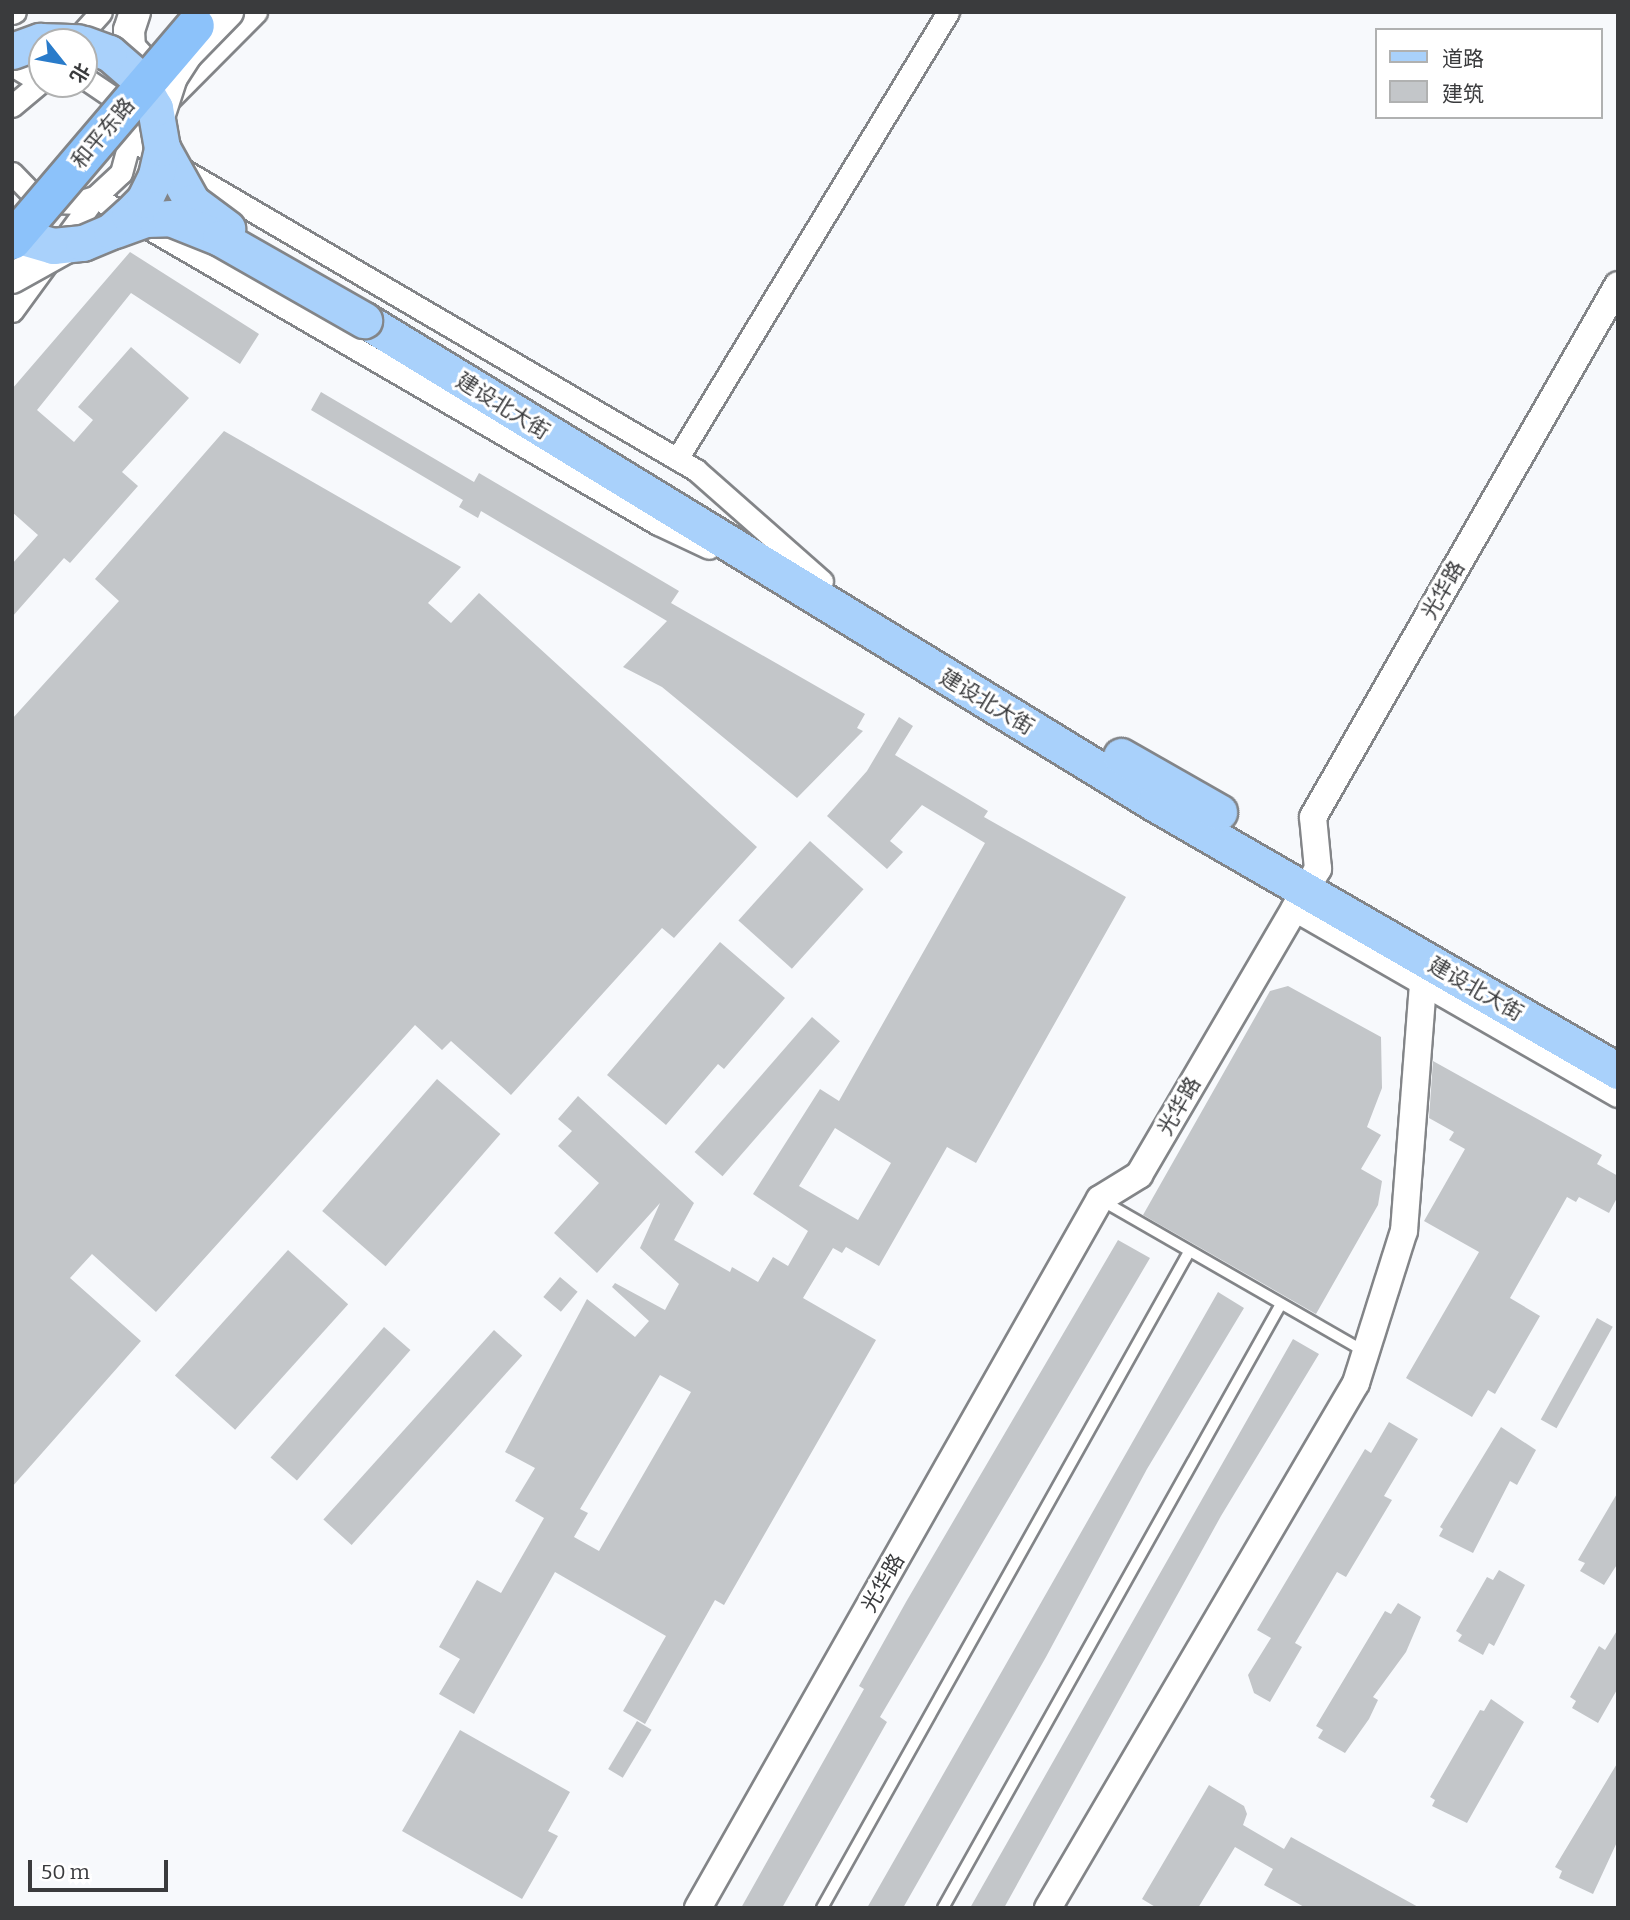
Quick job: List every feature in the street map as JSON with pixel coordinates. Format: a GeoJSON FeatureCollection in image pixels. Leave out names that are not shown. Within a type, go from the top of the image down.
{"type":"FeatureCollection","features":[{"type":"Feature","properties":{"kind":"highway","name":"和平东路"},"geometry":{"type":"LineString","coordinates":[[12,201],[179,37]]}},
{"type":"Feature","properties":{"kind":"highway","name":"和平东路"},"geometry":{"type":"LineString","coordinates":[[12,240],[179,37]]}},
{"type":"Feature","properties":{"kind":"main road"},"geometry":{"type":"LineString","coordinates":[[98,34],[132,12]]}},
{"type":"Feature","properties":{"kind":"main road"},"geometry":{"type":"LineString","coordinates":[[132,12],[129,30],[179,37],[172,77],[150,136]]}},
{"type":"Feature","properties":{"kind":"main road"},"geometry":{"type":"LineString","coordinates":[[98,49],[109,53],[137,77],[156,175],[144,200],[111,231]]}},
{"type":"Feature","properties":{"kind":"main road"},"geometry":{"type":"LineString","coordinates":[[150,136],[192,202],[224,226],[366,316]]}},
{"type":"Feature","properties":{"kind":"main road"},"geometry":{"type":"LineString","coordinates":[[12,278],[71,245],[146,219],[170,218],[220,238],[366,316]]}},
{"type":"Feature","properties":{"kind":"main road"},"geometry":{"type":"LineString","coordinates":[[12,234],[53,246],[71,245]]}},
{"type":"Feature","properties":{"kind":"main road","name":"建设北大街"},"geometry":{"type":"LineString","coordinates":[[366,316],[1306,889],[1424,970],[1618,1072]]}},
{"type":"Feature","properties":{"kind":"main road"},"geometry":{"type":"LineString","coordinates":[[1306,889],[1618,1044]]}},
{"type":"Feature","properties":{"kind":"street"},"geometry":{"type":"LineString","coordinates":[[88,28],[101,12]]}},
{"type":"Feature","properties":{"kind":"street"},"geometry":{"type":"LineString","coordinates":[[150,136],[256,12]]}},
{"type":"Feature","properties":{"kind":"street"},"geometry":{"type":"LineString","coordinates":[[677,458],[948,12]]}},
{"type":"Feature","properties":{"kind":"street"},"geometry":{"type":"LineString","coordinates":[[14,52],[28,67]]}},
{"type":"Feature","properties":{"kind":"street"},"geometry":{"type":"LineString","coordinates":[[98,87],[117,100],[150,136],[695,470],[814,587]]}},
{"type":"Feature","properties":{"kind":"street"},"geometry":{"type":"LineString","coordinates":[[12,106],[28,92]]}},
{"type":"Feature","properties":{"kind":"street","name":"和平东路"},"geometry":{"type":"LineString","coordinates":[[12,312],[95,197],[121,173],[150,136]]}},
{"type":"Feature","properties":{"kind":"street"},"geometry":{"type":"LineString","coordinates":[[12,173],[31,193],[51,202],[74,203],[95,197],[658,524],[814,587]]}},
{"type":"Feature","properties":{"kind":"street","name":"光华路"},"geometry":{"type":"LineString","coordinates":[[698,1908],[1100,1199],[1139,1175],[1306,889],[1313,817],[1618,285]]}},
{"type":"Feature","properties":{"kind":"street"},"geometry":{"type":"LineString","coordinates":[[1048,1908],[1356,1383],[1404,1231],[1424,970],[1618,1094]]}},
{"type":"Feature","properties":{"kind":"lane"},"geometry":{"type":"LineString","coordinates":[[1100,1199],[1365,1352]]}},
{"type":"Feature","properties":{"kind":"lane"},"geometry":{"type":"LineString","coordinates":[[822,1908],[1189,1252]]}},
{"type":"Feature","properties":{"kind":"lane"},"geometry":{"type":"LineString","coordinates":[[943,1908],[1281,1304]]}},
{"type":"Feature","properties":{"kind":"building"},"geometry":{"type":"Polygon","coordinates":[[[130,252],[259,334],[240,364],[131,293],[37,410],[74,442],[93,420],[78,407],[131,347],[189,398],[122,472],[138,486],[70,563],[64,558],[12,617],[12,564],[38,535],[12,512],[12,389],[130,252]]]}},
{"type":"Feature","properties":{"kind":"building"},"geometry":{"type":"Polygon","coordinates":[[[321,392],[474,482],[479,473],[679,591],[671,603],[865,714],[857,728],[863,731],[797,798],[662,687],[623,667],[667,621],[481,511],[478,518],[459,507],[463,500],[311,410],[321,392]]]}},
{"type":"Feature","properties":{"kind":"building"},"geometry":{"type":"Polygon","coordinates":[[[224,431],[461,567],[428,603],[451,623],[479,593],[757,847],[674,938],[662,928],[511,1095],[451,1041],[442,1050],[415,1025],[156,1312],[92,1254],[70,1278],[141,1341],[12,1487],[12,719],[119,601],[95,579],[224,431]]]}},
{"type":"Feature","properties":{"kind":"building"},"geometry":{"type":"Polygon","coordinates":[[[899,717],[913,726],[895,755],[988,811],[984,817],[1126,897],[976,1163],[947,1147],[879,1266],[846,1247],[842,1253],[833,1248],[803,1298],[876,1340],[724,1605],[715,1600],[645,1724],[623,1711],[666,1636],[555,1572],[474,1714],[439,1694],[460,1659],[439,1647],[477,1580],[501,1593],[544,1518],[515,1501],[535,1468],[505,1452],[587,1299],[635,1337],[649,1321],[612,1287],[615,1283],[665,1310],[679,1284],[640,1248],[660,1203],[597,1273],[554,1233],[599,1183],[558,1146],[572,1131],[558,1119],[578,1096],[694,1203],[674,1240],[730,1272],[732,1267],[758,1282],[773,1257],[788,1266],[808,1231],[753,1194],[820,1089],[839,1101],[985,843],[922,805],[890,841],[903,852],[887,869],[827,816],[867,771],[899,717]],[[835,1128],[799,1186],[858,1220],[891,1163],[835,1128]],[[660,1375],[580,1509],[588,1513],[574,1537],[599,1551],[691,1392],[660,1375]]]}},
{"type":"Feature","properties":{"kind":"building"},"geometry":{"type":"Polygon","coordinates":[[[810,841],[864,889],[792,969],[738,921],[810,841]]]}},
{"type":"Feature","properties":{"kind":"building"},"geometry":{"type":"Polygon","coordinates":[[[720,942],[785,998],[724,1069],[718,1064],[666,1125],[607,1075],[720,942]]]}},
{"type":"Feature","properties":{"kind":"building"},"geometry":{"type":"Polygon","coordinates":[[[1288,986],[1381,1037],[1382,1088],[1367,1127],[1381,1135],[1361,1169],[1382,1181],[1378,1205],[1316,1314],[1143,1215],[1270,991],[1288,986]]]}},
{"type":"Feature","properties":{"kind":"building"},"geometry":{"type":"Polygon","coordinates":[[[812,1017],[840,1041],[722,1176],[695,1152],[812,1017]]]}},
{"type":"Feature","properties":{"kind":"building"},"geometry":{"type":"Polygon","coordinates":[[[1433,1061],[1602,1155],[1597,1164],[1618,1176],[1618,1196],[1609,1213],[1579,1197],[1576,1202],[1567,1197],[1510,1298],[1540,1316],[1495,1394],[1488,1390],[1472,1417],[1406,1378],[1479,1252],[1424,1221],[1465,1149],[1449,1140],[1454,1132],[1429,1118],[1433,1061]]]}},
{"type":"Feature","properties":{"kind":"building"},"geometry":{"type":"Polygon","coordinates":[[[437,1079],[500,1134],[386,1266],[322,1211],[437,1079]]]}},
{"type":"Feature","properties":{"kind":"building"},"geometry":{"type":"Polygon","coordinates":[[[1118,1240],[1150,1258],[880,1717],[887,1722],[782,1908],[741,1908],[864,1689],[859,1686],[906,1602],[1118,1240]]]}},
{"type":"Feature","properties":{"kind":"building"},"geometry":{"type":"Polygon","coordinates":[[[288,1250],[348,1304],[235,1430],[175,1376],[288,1250]]]}},
{"type":"Feature","properties":{"kind":"building"},"geometry":{"type":"Polygon","coordinates":[[[560,1277],[578,1292],[561,1312],[543,1297],[560,1277]]]}},
{"type":"Feature","properties":{"kind":"building"},"geometry":{"type":"Polygon","coordinates":[[[1218,1292],[1244,1308],[1147,1469],[1046,1657],[903,1908],[867,1908],[1218,1292]]]}},
{"type":"Feature","properties":{"kind":"building"},"geometry":{"type":"Polygon","coordinates":[[[1597,1318],[1613,1327],[1557,1428],[1541,1419],[1597,1318]]]}},
{"type":"Feature","properties":{"kind":"building"},"geometry":{"type":"Polygon","coordinates":[[[384,1327],[410,1350],[297,1481],[271,1458],[384,1327]]]}},
{"type":"Feature","properties":{"kind":"building"},"geometry":{"type":"Polygon","coordinates":[[[494,1330],[522,1355],[352,1545],[323,1520],[494,1330]]]}},
{"type":"Feature","properties":{"kind":"building"},"geometry":{"type":"Polygon","coordinates":[[[1293,1339],[1319,1354],[1221,1516],[1004,1908],[970,1908],[1293,1339]]]}},
{"type":"Feature","properties":{"kind":"building"},"geometry":{"type":"Polygon","coordinates":[[[1389,1422],[1418,1439],[1384,1496],[1392,1500],[1346,1577],[1337,1572],[1295,1643],[1302,1647],[1270,1702],[1254,1693],[1248,1675],[1271,1638],[1257,1630],[1365,1449],[1371,1453],[1389,1422]]]}},
{"type":"Feature","properties":{"kind":"building"},"geometry":{"type":"Polygon","coordinates":[[[1501,1427],[1536,1450],[1517,1485],[1510,1481],[1473,1553],[1439,1536],[1443,1529],[1440,1527],[1501,1427]]]}},
{"type":"Feature","properties":{"kind":"building"},"geometry":{"type":"Polygon","coordinates":[[[1618,1492],[1618,1563],[1604,1585],[1580,1571],[1585,1563],[1578,1560],[1618,1492]]]}},
{"type":"Feature","properties":{"kind":"building"},"geometry":{"type":"Polygon","coordinates":[[[1499,1570],[1525,1585],[1494,1646],[1489,1643],[1483,1655],[1458,1641],[1462,1635],[1456,1631],[1487,1577],[1493,1580],[1499,1570]]]}},
{"type":"Feature","properties":{"kind":"building"},"geometry":{"type":"Polygon","coordinates":[[[1398,1603],[1421,1617],[1406,1652],[1373,1697],[1378,1700],[1369,1719],[1345,1753],[1318,1738],[1323,1730],[1316,1726],[1385,1611],[1391,1614],[1398,1603]]]}},
{"type":"Feature","properties":{"kind":"building"},"geometry":{"type":"Polygon","coordinates":[[[1618,1629],[1618,1688],[1598,1723],[1572,1708],[1576,1701],[1570,1697],[1599,1646],[1605,1650],[1618,1629]]]}},
{"type":"Feature","properties":{"kind":"building"},"geometry":{"type":"Polygon","coordinates":[[[1491,1699],[1524,1722],[1467,1823],[1432,1806],[1435,1800],[1430,1797],[1480,1710],[1484,1711],[1491,1699]]]}},
{"type":"Feature","properties":{"kind":"building"},"geometry":{"type":"Polygon","coordinates":[[[637,1721],[652,1730],[623,1778],[608,1769],[637,1721]]]}},
{"type":"Feature","properties":{"kind":"building"},"geometry":{"type":"Polygon","coordinates":[[[460,1730],[570,1792],[548,1831],[558,1836],[522,1899],[402,1831],[460,1730]]]}},
{"type":"Feature","properties":{"kind":"building"},"geometry":{"type":"Polygon","coordinates":[[[1618,1762],[1618,1840],[1593,1894],[1559,1878],[1562,1871],[1555,1867],[1618,1762]]]}},
{"type":"Feature","properties":{"kind":"building"},"geometry":{"type":"Polygon","coordinates":[[[1209,1785],[1244,1806],[1247,1814],[1243,1825],[1284,1849],[1291,1837],[1420,1908],[1306,1908],[1264,1885],[1273,1869],[1235,1847],[1198,1908],[1157,1908],[1142,1899],[1209,1785]]]}}]}
